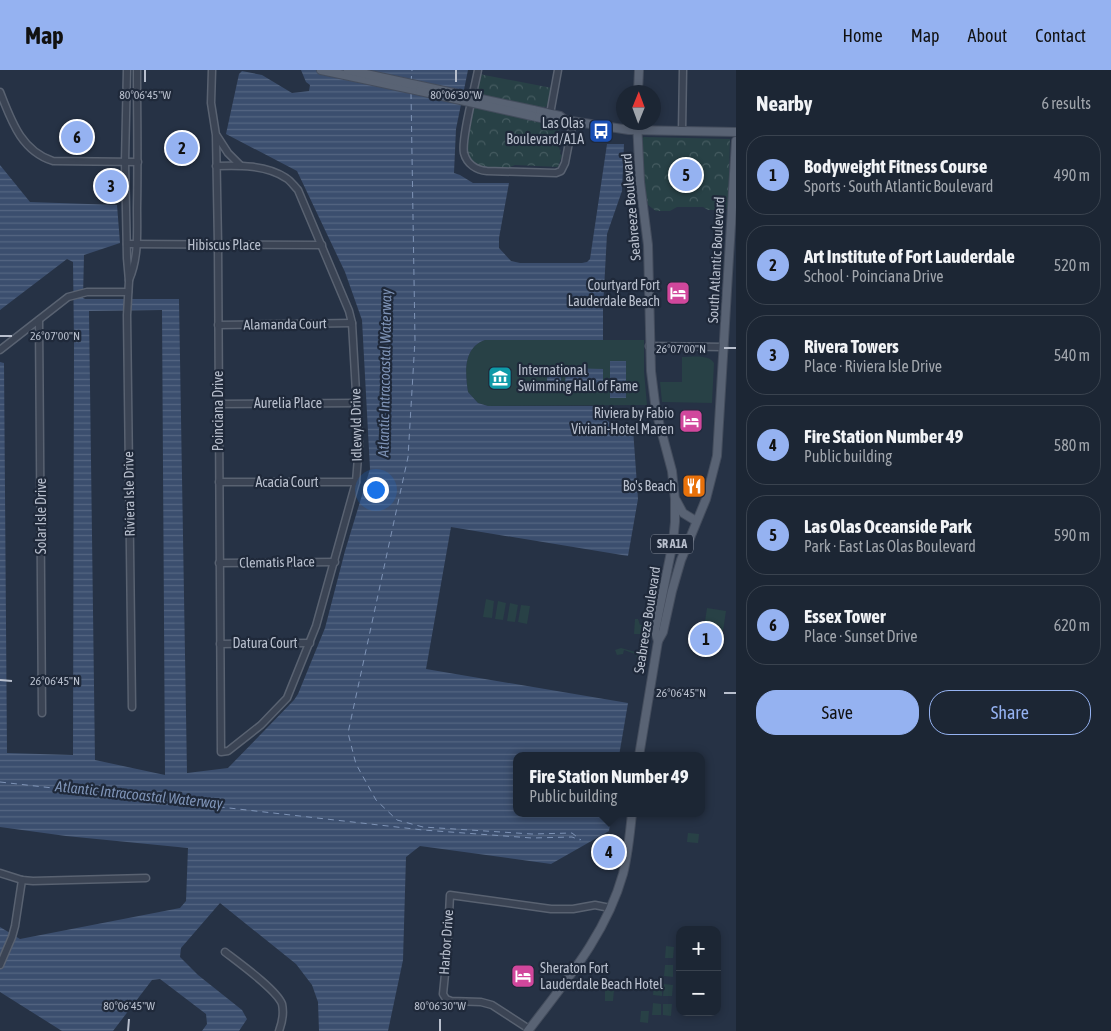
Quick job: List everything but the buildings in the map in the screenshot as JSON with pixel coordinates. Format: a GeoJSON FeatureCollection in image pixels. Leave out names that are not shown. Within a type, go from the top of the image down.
{"type":"FeatureCollection","features":[{"type":"Feature","properties":{"kind":"main road"},"geometry":{"type":"LineString","coordinates":[[321,70],[533,113],[560,116],[569,121]]}},
{"type":"Feature","properties":{"kind":"main road"},"geometry":{"type":"LineString","coordinates":[[348,70],[533,113],[558,122],[569,121],[605,128],[616,127]]}},
{"type":"Feature","properties":{"kind":"main road"},"geometry":{"type":"LineString","coordinates":[[638,85],[639,70]]}},
{"type":"Feature","properties":{"kind":"main road"},"geometry":{"type":"LineString","coordinates":[[661,129],[736,132]]}},
{"type":"Feature","properties":{"kind":"main road","name":"Seabreeze Boulevard"},"geometry":{"type":"LineString","coordinates":[[638,130],[640,190],[648,245],[653,394],[672,471],[677,502],[673,542],[655,631],[658,641],[640,752]]}},
{"type":"Feature","properties":{"kind":"main road","name":"South Atlantic Boulevard"},"geometry":{"type":"LineString","coordinates":[[658,641],[663,632],[681,560],[703,506],[713,475],[718,449],[736,141]]}},
{"type":"Feature","properties":{"kind":"main road"},"geometry":{"type":"LineString","coordinates":[[677,502],[683,509],[691,512],[703,506]]}},
{"type":"Feature","properties":{"kind":"main road"},"geometry":{"type":"LineString","coordinates":[[677,502],[683,513],[696,521]]}},
{"type":"Feature","properties":{"kind":"main road"},"geometry":{"type":"LineString","coordinates":[[528,1030],[588,952],[610,908],[628,852],[632,817]]}},
{"type":"Feature","properties":{"kind":"street","name":"Riviera Isle Drive"},"geometry":{"type":"LineString","coordinates":[[127,70],[125,162],[126,244],[129,281],[132,707]]}},
{"type":"Feature","properties":{"kind":"street","name":"Poinciana Drive"},"geometry":{"type":"LineString","coordinates":[[212,70],[211,102],[216,135],[218,245],[221,752]]}},
{"type":"Feature","properties":{"kind":"street"},"geometry":{"type":"LineString","coordinates":[[478,70],[464,147],[468,161],[476,168],[487,171],[556,173],[561,171],[565,163],[569,121]]}},
{"type":"Feature","properties":{"kind":"street"},"geometry":{"type":"LineString","coordinates":[[550,114],[558,70]]}},
{"type":"Feature","properties":{"kind":"street"},"geometry":{"type":"LineString","coordinates":[[682,131],[683,70]]}},
{"type":"Feature","properties":{"kind":"street","name":"Riviera Isle Drive"},"geometry":{"type":"LineString","coordinates":[[129,281],[134,268],[137,244],[137,71]]}},
{"type":"Feature","properties":{"kind":"street"},"geometry":{"type":"LineString","coordinates":[[0,92],[8,115],[18,135],[32,150],[43,158],[53,161],[138,162]]}},
{"type":"Feature","properties":{"kind":"street"},"geometry":{"type":"LineString","coordinates":[[216,135],[240,165]]}},
{"type":"Feature","properties":{"kind":"street","name":"Idlewyld Drive"},"geometry":{"type":"LineString","coordinates":[[216,166],[240,165],[273,172],[287,178],[298,190],[349,311],[352,323],[359,445],[356,482],[316,626],[287,698],[235,746],[228,751],[221,752]]}},
{"type":"Feature","properties":{"kind":"street","name":"Hibiscus Place"},"geometry":{"type":"LineString","coordinates":[[126,244],[322,245]]}},
{"type":"Feature","properties":{"kind":"street"},"geometry":{"type":"LineString","coordinates":[[1,350],[68,297],[87,292],[128,294]]}},
{"type":"Feature","properties":{"kind":"street","name":"Solar Isle Drive"},"geometry":{"type":"LineString","coordinates":[[39,320],[42,713]]}},
{"type":"Feature","properties":{"kind":"street","name":"Alamanda Court"},"geometry":{"type":"LineString","coordinates":[[218,324],[352,323]]}},
{"type":"Feature","properties":{"kind":"street"},"geometry":{"type":"LineString","coordinates":[[650,346],[724,347]]}},
{"type":"Feature","properties":{"kind":"street","name":"Aurelia Place"},"geometry":{"type":"LineString","coordinates":[[218,404],[357,403]]}},
{"type":"Feature","properties":{"kind":"street","name":"Acacia Court"},"geometry":{"type":"LineString","coordinates":[[219,482],[356,482]]}},
{"type":"Feature","properties":{"kind":"street","name":"Clematis Place"},"geometry":{"type":"LineString","coordinates":[[219,563],[334,562]]}},
{"type":"Feature","properties":{"kind":"street","name":"Datura Court"},"geometry":{"type":"LineString","coordinates":[[220,644],[310,643]]}},
{"type":"Feature","properties":{"kind":"street"},"geometry":{"type":"LineString","coordinates":[[0,873],[22,880],[33,881],[146,878]]}},
{"type":"Feature","properties":{"kind":"street"},"geometry":{"type":"LineString","coordinates":[[1,964],[15,926],[22,880]]}},
{"type":"Feature","properties":{"kind":"street","name":"Harbor Drive"},"geometry":{"type":"LineString","coordinates":[[528,1030],[492,1004],[451,1001],[446,999],[443,994],[450,895],[551,909],[572,909],[595,905],[610,908]]}},
{"type":"Feature","properties":{"kind":"street"},"geometry":{"type":"LineString","coordinates":[[225,952],[275,993],[281,1002],[283,1012],[279,1031]]}},
{"type":"Feature","properties":{"kind":"green space"},"geometry":{"type":"Polygon","coordinates":[[[479,74],[552,88],[546,107],[501,99],[498,112],[534,120],[559,129],[558,134],[563,139],[559,149],[562,155],[558,167],[515,165],[509,169],[487,169],[480,167],[471,160],[467,145],[479,74]]]}},
{"type":"Feature","properties":{"kind":"green space"},"geometry":{"type":"Polygon","coordinates":[[[644,137],[730,139],[728,208],[724,210],[708,210],[703,207],[677,207],[670,211],[656,211],[648,205],[641,147],[641,139],[644,137]]]}},
{"type":"Feature","properties":{"kind":"green space"},"geometry":{"type":"Polygon","coordinates":[[[485,340],[644,340],[647,405],[488,406],[478,403],[468,392],[466,369],[469,355],[478,344],[485,340]]]}},
{"type":"Feature","properties":{"kind":"green space"},"geometry":{"type":"Polygon","coordinates":[[[682,357],[704,357],[712,360],[714,363],[712,403],[662,402],[660,382],[682,382],[682,357]]]}},
{"type":"Feature","properties":{"kind":"green space"},"geometry":{"type":"Polygon","coordinates":[[[486,599],[494,601],[492,618],[483,617],[486,599]]]}},
{"type":"Feature","properties":{"kind":"green space"},"geometry":{"type":"Polygon","coordinates":[[[498,601],[506,603],[503,620],[495,619],[498,601]]]}},
{"type":"Feature","properties":{"kind":"green space"},"geometry":{"type":"Polygon","coordinates":[[[510,603],[518,605],[515,622],[507,621],[510,603]]]}},
{"type":"Feature","properties":{"kind":"green space"},"geometry":{"type":"Polygon","coordinates":[[[521,605],[530,606],[527,624],[518,622],[521,605]]]}},
{"type":"Feature","properties":{"kind":"green space"},"geometry":{"type":"Polygon","coordinates":[[[707,608],[726,611],[723,631],[704,628],[707,608]]]}},
{"type":"Feature","properties":{"kind":"green space"},"geometry":{"type":"Polygon","coordinates":[[[635,619],[638,619],[640,625],[645,625],[647,629],[643,634],[634,634],[635,619]]]}},
{"type":"Feature","properties":{"kind":"green space"},"geometry":{"type":"Polygon","coordinates":[[[621,648],[639,653],[643,659],[642,671],[642,666],[639,664],[635,654],[624,650],[623,654],[617,655],[615,650],[621,648]]]}},
{"type":"Feature","properties":{"kind":"green space"},"geometry":{"type":"Polygon","coordinates":[[[688,833],[699,834],[698,843],[687,842],[688,833]]]}},
{"type":"Feature","properties":{"kind":"green space"},"geometry":{"type":"Polygon","coordinates":[[[666,946],[674,947],[673,958],[665,958],[666,946]]]}},
{"type":"Feature","properties":{"kind":"green space"},"geometry":{"type":"Polygon","coordinates":[[[665,965],[673,965],[673,977],[664,976],[665,965]]]}},
{"type":"Feature","properties":{"kind":"green space"},"geometry":{"type":"Polygon","coordinates":[[[654,984],[662,984],[662,996],[653,995],[654,984]]]}},
{"type":"Feature","properties":{"kind":"green space"},"geometry":{"type":"Polygon","coordinates":[[[664,984],[673,985],[672,996],[663,996],[664,984]]]}},
{"type":"Feature","properties":{"kind":"green space"},"geometry":{"type":"Polygon","coordinates":[[[605,989],[614,990],[613,1001],[605,1001],[605,989]]]}},
{"type":"Feature","properties":{"kind":"green space"},"geometry":{"type":"Polygon","coordinates":[[[653,1003],[661,1004],[661,1015],[652,1015],[653,1003]]]}},
{"type":"Feature","properties":{"kind":"green space"},"geometry":{"type":"Polygon","coordinates":[[[663,1004],[672,1004],[671,1016],[663,1015],[663,1004]]]}},
{"type":"Feature","properties":{"kind":"green space"},"geometry":{"type":"Polygon","coordinates":[[[641,1011],[649,1011],[648,1023],[640,1022],[641,1011]]]}},
{"type":"Feature","properties":{"kind":"water","name":"Atlantic Intracoastal Waterway"},"geometry":{"type":"Polygon","coordinates":[[[301,70],[468,70],[456,129],[454,173],[473,183],[509,183],[499,238],[499,248],[511,261],[520,263],[582,263],[590,259],[607,144],[624,144],[622,191],[607,234],[603,340],[485,340],[478,344],[469,355],[466,377],[468,392],[478,403],[488,406],[596,406],[597,410],[602,410],[601,416],[619,429],[633,429],[638,499],[628,556],[451,527],[426,669],[628,703],[620,752],[513,752],[513,817],[611,817],[609,831],[551,864],[420,846],[406,857],[403,960],[388,1031],[319,1031],[318,1002],[312,985],[296,964],[220,903],[181,948],[180,957],[198,975],[242,1010],[247,1019],[239,1031],[202,1031],[207,1024],[206,1014],[160,979],[152,980],[113,1031],[62,1031],[0,992],[0,927],[20,939],[180,908],[186,901],[188,848],[66,836],[0,827],[0,362],[4,363],[7,753],[73,755],[74,341],[73,262],[67,259],[0,310],[0,165],[30,202],[117,205],[120,243],[84,255],[83,298],[179,299],[187,773],[228,768],[298,694],[325,628],[345,551],[370,469],[362,320],[345,272],[297,171],[226,134],[239,74],[242,71],[262,75],[292,93],[309,91],[310,85],[306,82],[301,70]],[[162,310],[89,311],[95,760],[165,775],[162,310]]]}},
{"type":"Feature","properties":{"kind":"water"},"geometry":{"type":"Polygon","coordinates":[[[610,361],[626,361],[626,398],[610,398],[610,361]]]}},
{"type":"Feature","properties":{"kind":"water"},"geometry":{"type":"Polygon","coordinates":[[[566,368],[603,369],[603,386],[565,386],[566,368]]]}},
{"type":"Feature","properties":{"kind":"water"},"geometry":{"type":"Polygon","coordinates":[[[547,369],[561,369],[561,386],[547,386],[547,369]]]}},
{"type":"Feature","properties":{"kind":"ferry route"},"geometry":{"type":"LineString","coordinates":[[411,82],[412,70]]}},
{"type":"Feature","properties":{"kind":"ferry route"},"geometry":{"type":"LineString","coordinates":[[411,93],[415,340],[408,457],[348,733],[356,764],[376,800],[397,820],[423,827],[532,834],[572,833],[581,840]]}},
{"type":"Feature","properties":{"kind":"ferry route"},"geometry":{"type":"LineString","coordinates":[[0,782],[423,830],[532,838],[572,837],[580,840]]}},
{"type":"Feature","properties":{"kind":"place","name":"Las Olas Boulevard/A1A"},"geometry":{"type":"Point","coordinates":[601,131]}},
{"type":"Feature","properties":{"kind":"place","name":"Essex Tower"},"geometry":{"type":"Point","coordinates":[77,137]}},
{"type":"Feature","properties":{"kind":"place","name":"Art Institute of Fort Lauderdale"},"geometry":{"type":"Point","coordinates":[182,148]}},
{"type":"Feature","properties":{"kind":"place","name":"Las Olas Oceanside Park"},"geometry":{"type":"Point","coordinates":[686,175]}},
{"type":"Feature","properties":{"kind":"place","name":"Rivera Towers"},"geometry":{"type":"Point","coordinates":[111,186]}},
{"type":"Feature","properties":{"kind":"place","name":"Courtyard Fort Lauderdale Beach"},"geometry":{"type":"Point","coordinates":[678,293]}},
{"type":"Feature","properties":{"kind":"place","name":"International Swimming Hall of Fame"},"geometry":{"type":"Point","coordinates":[500,378]}},
{"type":"Feature","properties":{"kind":"place","name":"Riviera by Fabio Viviani-Hotel Maren"},"geometry":{"type":"Point","coordinates":[691,421]}},
{"type":"Feature","properties":{"kind":"place","name":"Bo's Beach"},"geometry":{"type":"Point","coordinates":[694,486]}},
{"type":"Feature","properties":{"kind":"place","name":"Bodyweight Fitness Course"},"geometry":{"type":"Point","coordinates":[706,639]}},
{"type":"Feature","properties":{"kind":"place","name":"Fire Station Number 49"},"geometry":{"type":"Point","coordinates":[609,852]}},
{"type":"Feature","properties":{"kind":"place","name":"Sheraton Fort Lauderdale Beach Hotel"},"geometry":{"type":"Point","coordinates":[523,976]}}]}
